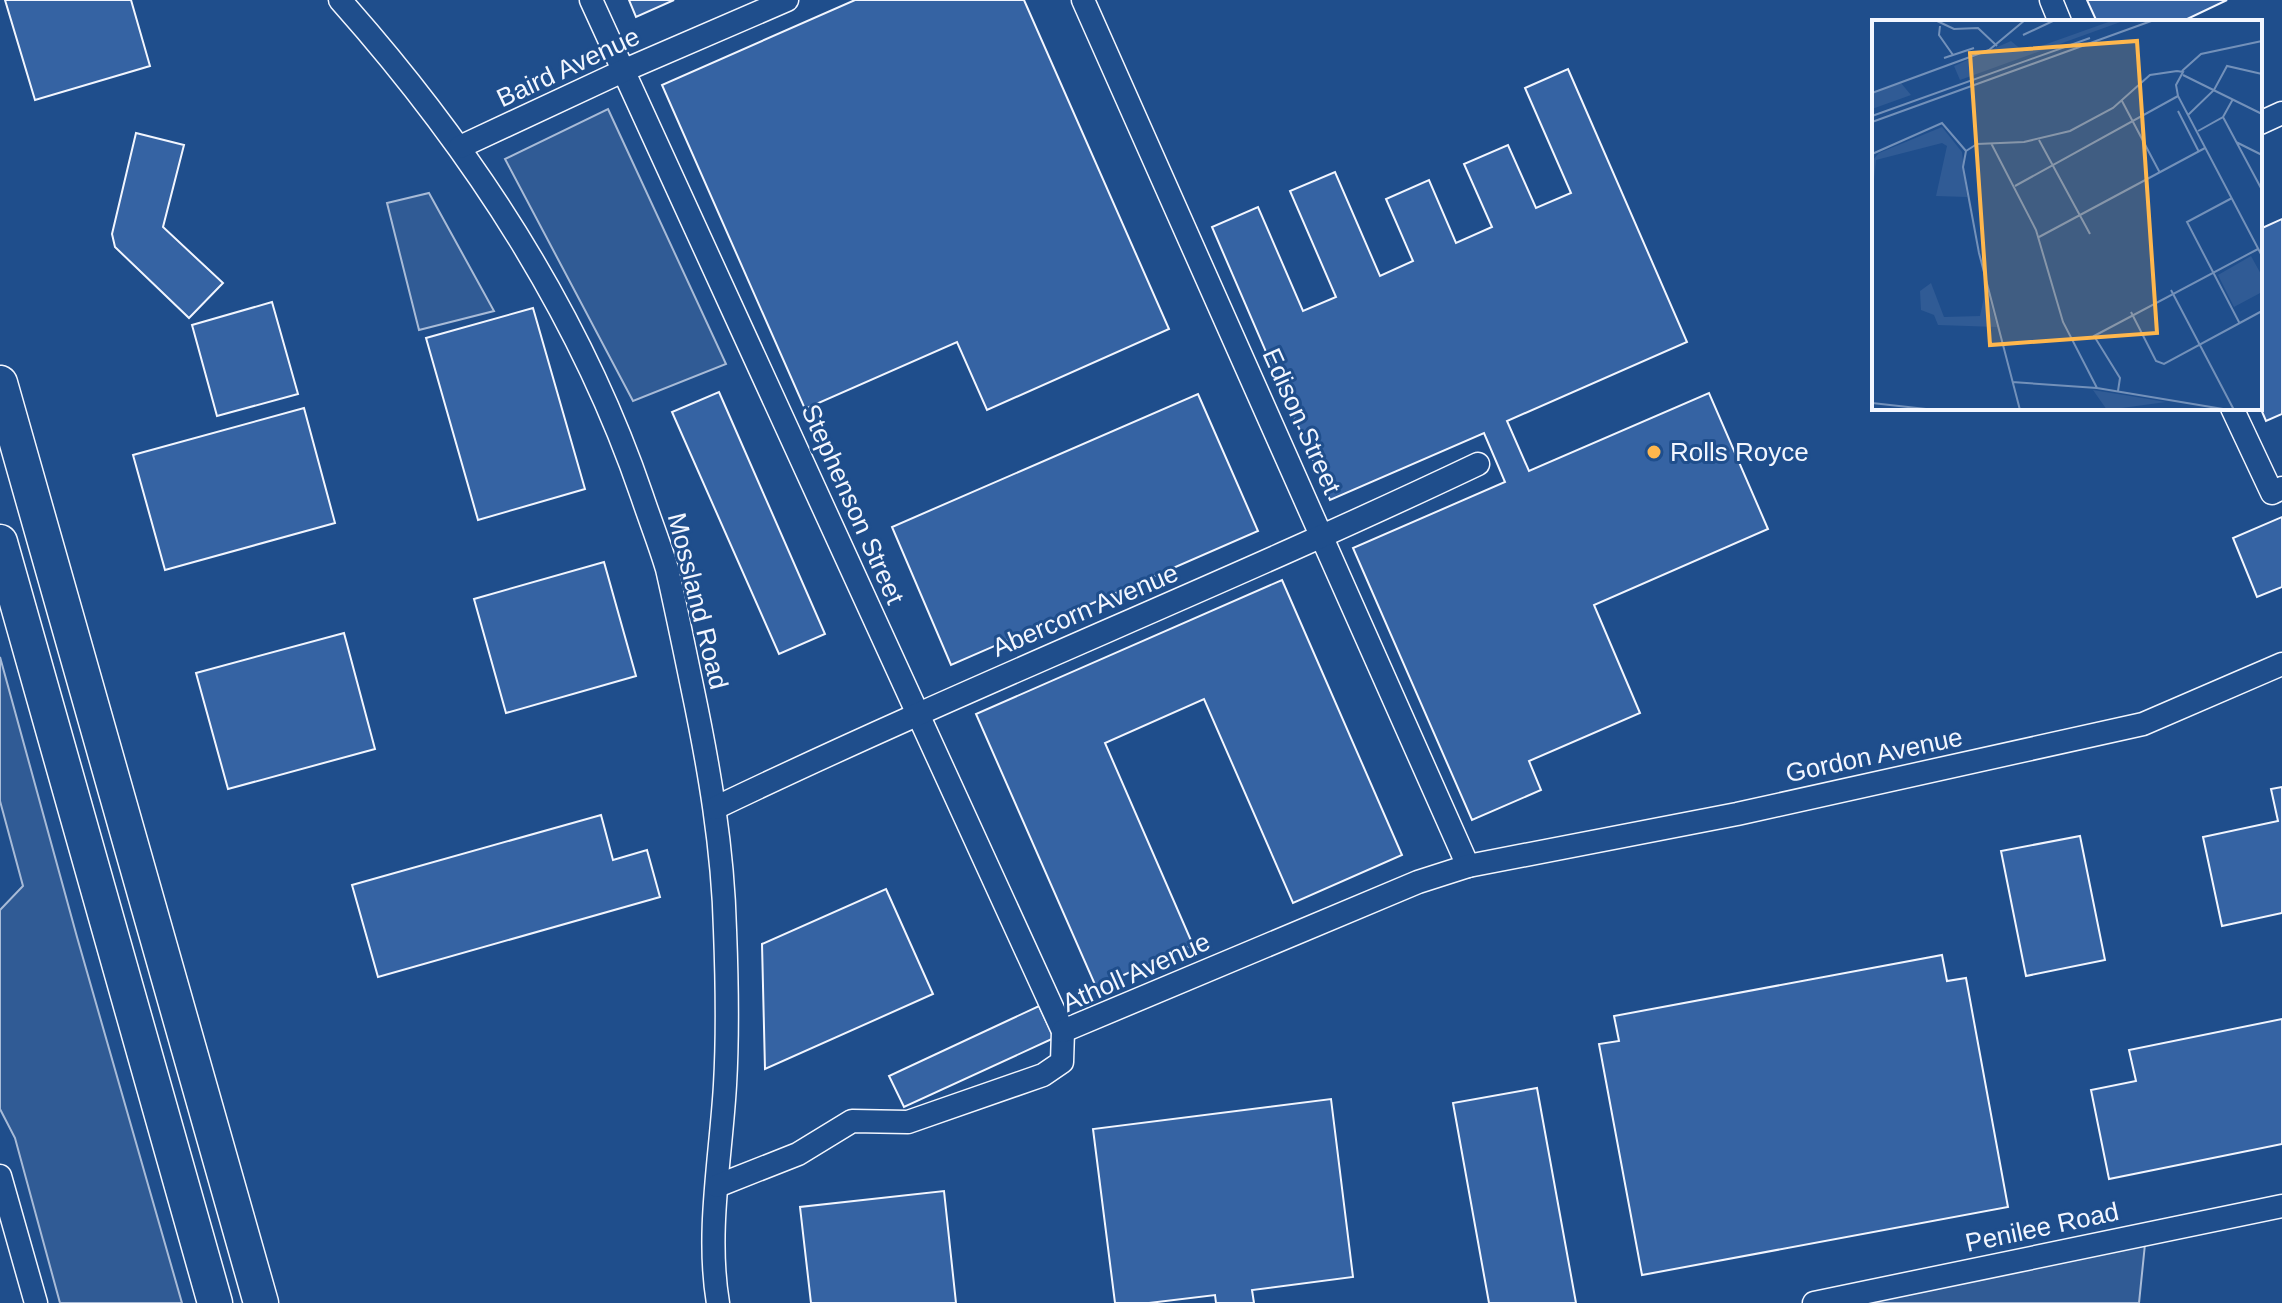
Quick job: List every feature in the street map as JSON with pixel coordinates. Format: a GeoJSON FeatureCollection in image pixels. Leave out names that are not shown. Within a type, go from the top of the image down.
{"type":"FeatureCollection","features":[{"type":"Feature","properties":{"kind":"highway"},"geometry":{"type":"LineString","coordinates":[[0,369],[37,511]]}},
{"type":"Feature","properties":{"kind":"highway"},"geometry":{"type":"LineString","coordinates":[[0,383],[261,1303]]}},
{"type":"Feature","properties":{"kind":"highway"},"geometry":{"type":"LineString","coordinates":[[0,542],[215,1303]]}},
{"type":"Feature","properties":{"kind":"street","name":"Mossland Road"},"geometry":{"type":"LineString","coordinates":[[340,0],[390,56],[460,147],[510,223],[571,331],[613,417],[666,567],[715,808],[725,930],[726,1083],[715,1252],[718,1303]]}},
{"type":"Feature","properties":{"kind":"street","name":"Stephenson Street"},"geometry":{"type":"LineString","coordinates":[[591,0],[1063,1031]]}},
{"type":"Feature","properties":{"kind":"street","name":"Baird Avenue"},"geometry":{"type":"LineString","coordinates":[[460,147],[625,70],[787,0]]}},
{"type":"Feature","properties":{"kind":"street","name":"Edison Street"},"geometry":{"type":"LineString","coordinates":[[1083,0],[1468,866]]}},
{"type":"Feature","properties":{"kind":"street"},"geometry":{"type":"LineString","coordinates":[[2051,0],[2059,20]]}},
{"type":"Feature","properties":{"kind":"street"},"geometry":{"type":"LineString","coordinates":[[2262,122],[2282,113]]}},
{"type":"Feature","properties":{"kind":"street"},"geometry":{"type":"LineString","coordinates":[[2233,410],[2277,491]]}},
{"type":"Feature","properties":{"kind":"street","name":"Abercorn Avenue"},"geometry":{"type":"LineString","coordinates":[[715,808],[917,714],[1324,537],[1478,464]]}},
{"type":"Feature","properties":{"kind":"street","name":"Gordon Avenue"},"geometry":{"type":"LineString","coordinates":[[1468,866],[1723,817],[2143,724],[2282,664]]}},
{"type":"Feature","properties":{"kind":"street","name":"Atholl Avenue"},"geometry":{"type":"LineString","coordinates":[[717,1186],[798,1154],[852,1121],[908,1122],[1043,1075],[1062,1062],[1063,1031],[1418,882],[1468,866]]}},
{"type":"Feature","properties":{"kind":"street"},"geometry":{"type":"LineString","coordinates":[[0,1176],[36,1303]]}},
{"type":"Feature","properties":{"kind":"street","name":"Penilee Road"},"geometry":{"type":"LineString","coordinates":[[1814,1303],[2282,1206]]}},
{"type":"Feature","properties":{"kind":"shaded area"},"geometry":{"type":"Polygon","coordinates":[[[608,109],[726,364],[633,401],[505,159],[608,109]]]}},
{"type":"Feature","properties":{"kind":"shaded area"},"geometry":{"type":"Polygon","coordinates":[[[429,193],[494,311],[419,330],[387,203],[429,193]]]}},
{"type":"Feature","properties":{"kind":"shaded area"},"geometry":{"type":"Polygon","coordinates":[[[0,657],[182,1303],[60,1303],[15,1138],[0,1109],[0,910],[23,886],[0,801],[0,657]]]}},
{"type":"Feature","properties":{"kind":"shaded area"},"geometry":{"type":"Polygon","coordinates":[[[2145,1244],[2139,1303],[1862,1303],[2145,1244]]]}},
{"type":"Feature","properties":{"kind":"building"},"geometry":{"type":"Polygon","coordinates":[[[5,0],[131,0],[150,66],[35,100],[5,0]]]}},
{"type":"Feature","properties":{"kind":"building"},"geometry":{"type":"Polygon","coordinates":[[[629,0],[674,0],[636,17],[629,0]]]}},
{"type":"Feature","properties":{"kind":"building"},"geometry":{"type":"Polygon","coordinates":[[[855,0],[1024,0],[1169,329],[987,410],[957,342],[805,409],[662,85],[855,0]]]}},
{"type":"Feature","properties":{"kind":"building"},"geometry":{"type":"Polygon","coordinates":[[[2087,0],[2227,0],[2185,20],[2096,20],[2087,0]]]}},
{"type":"Feature","properties":{"kind":"building","name":"Rolls Royce"},"geometry":{"type":"Polygon","coordinates":[[[1568,69],[1687,342],[1507,421],[1529,471],[1709,393],[1768,529],[1594,605],[1640,713],[1529,761],[1541,790],[1472,820],[1353,548],[1505,482],[1484,433],[1330,500],[1212,227],[1258,207],[1303,311],[1336,297],[1290,191],[1335,172],[1380,276],[1413,261],[1386,199],[1429,180],[1456,243],[1492,227],[1464,164],[1508,145],[1536,208],[1571,193],[1525,88],[1568,69]]]}},
{"type":"Feature","properties":{"kind":"building"},"geometry":{"type":"Polygon","coordinates":[[[136,133],[184,145],[163,227],[223,283],[189,318],[115,247],[112,234],[136,133]]]}},
{"type":"Feature","properties":{"kind":"building"},"geometry":{"type":"Polygon","coordinates":[[[2282,219],[2282,414],[2266,421],[2261,410],[2262,228],[2282,219]]]}},
{"type":"Feature","properties":{"kind":"building"},"geometry":{"type":"Polygon","coordinates":[[[272,302],[298,394],[217,416],[192,325],[272,302]]]}},
{"type":"Feature","properties":{"kind":"building"},"geometry":{"type":"Polygon","coordinates":[[[533,308],[585,489],[478,520],[426,338],[533,308]]]}},
{"type":"Feature","properties":{"kind":"building"},"geometry":{"type":"Polygon","coordinates":[[[719,392],[825,634],[779,654],[672,412],[719,392]]]}},
{"type":"Feature","properties":{"kind":"building"},"geometry":{"type":"Polygon","coordinates":[[[1198,394],[1258,531],[951,665],[892,527],[1198,394]]]}},
{"type":"Feature","properties":{"kind":"building"},"geometry":{"type":"Polygon","coordinates":[[[304,408],[335,523],[165,570],[133,455],[304,408]]]}},
{"type":"Feature","properties":{"kind":"building"},"geometry":{"type":"Polygon","coordinates":[[[2282,517],[2282,587],[2257,597],[2233,538],[2282,517]]]}},
{"type":"Feature","properties":{"kind":"building"},"geometry":{"type":"Polygon","coordinates":[[[604,562],[636,676],[506,713],[474,599],[604,562]]]}},
{"type":"Feature","properties":{"kind":"building"},"geometry":{"type":"Polygon","coordinates":[[[1282,580],[1402,855],[1293,903],[1204,699],[1105,743],[1193,945],[1096,987],[976,714],[1282,580]]]}},
{"type":"Feature","properties":{"kind":"building"},"geometry":{"type":"Polygon","coordinates":[[[344,633],[375,749],[228,789],[196,673],[344,633]]]}},
{"type":"Feature","properties":{"kind":"building"},"geometry":{"type":"Polygon","coordinates":[[[2282,787],[2282,913],[2222,926],[2203,837],[2278,821],[2271,789],[2282,787]]]}},
{"type":"Feature","properties":{"kind":"building"},"geometry":{"type":"Polygon","coordinates":[[[601,815],[613,860],[647,850],[660,897],[378,977],[352,885],[601,815]]]}},
{"type":"Feature","properties":{"kind":"building"},"geometry":{"type":"Polygon","coordinates":[[[2080,836],[2105,960],[2026,976],[2001,851],[2080,836]]]}},
{"type":"Feature","properties":{"kind":"building"},"geometry":{"type":"Polygon","coordinates":[[[886,889],[933,994],[765,1069],[762,944],[886,889]]]}},
{"type":"Feature","properties":{"kind":"building"},"geometry":{"type":"Polygon","coordinates":[[[1942,955],[1947,981],[1966,978],[2008,1207],[1642,1275],[1599,1044],[1619,1041],[1614,1016],[1942,955]]]}},
{"type":"Feature","properties":{"kind":"building"},"geometry":{"type":"Polygon","coordinates":[[[1039,1006],[1054,1038],[904,1107],[889,1076],[1039,1006]]]}},
{"type":"Feature","properties":{"kind":"building"},"geometry":{"type":"Polygon","coordinates":[[[2282,1019],[2282,1144],[2109,1179],[2091,1090],[2136,1081],[2129,1050],[2282,1019]]]}},
{"type":"Feature","properties":{"kind":"building"},"geometry":{"type":"Polygon","coordinates":[[[1537,1088],[1576,1303],[1489,1303],[1453,1103],[1537,1088]]]}},
{"type":"Feature","properties":{"kind":"building"},"geometry":{"type":"Polygon","coordinates":[[[1331,1099],[1353,1277],[1252,1290],[1254,1303],[1216,1303],[1215,1295],[1149,1303],[1115,1303],[1093,1129],[1331,1099]]]}},
{"type":"Feature","properties":{"kind":"building"},"geometry":{"type":"Polygon","coordinates":[[[944,1191],[956,1303],[811,1303],[800,1207],[944,1191]]]}},
{"type":"Feature","properties":{"kind":"place","name":"Rolls Royce"},"geometry":{"type":"Point","coordinates":[1654,452]}}]}
